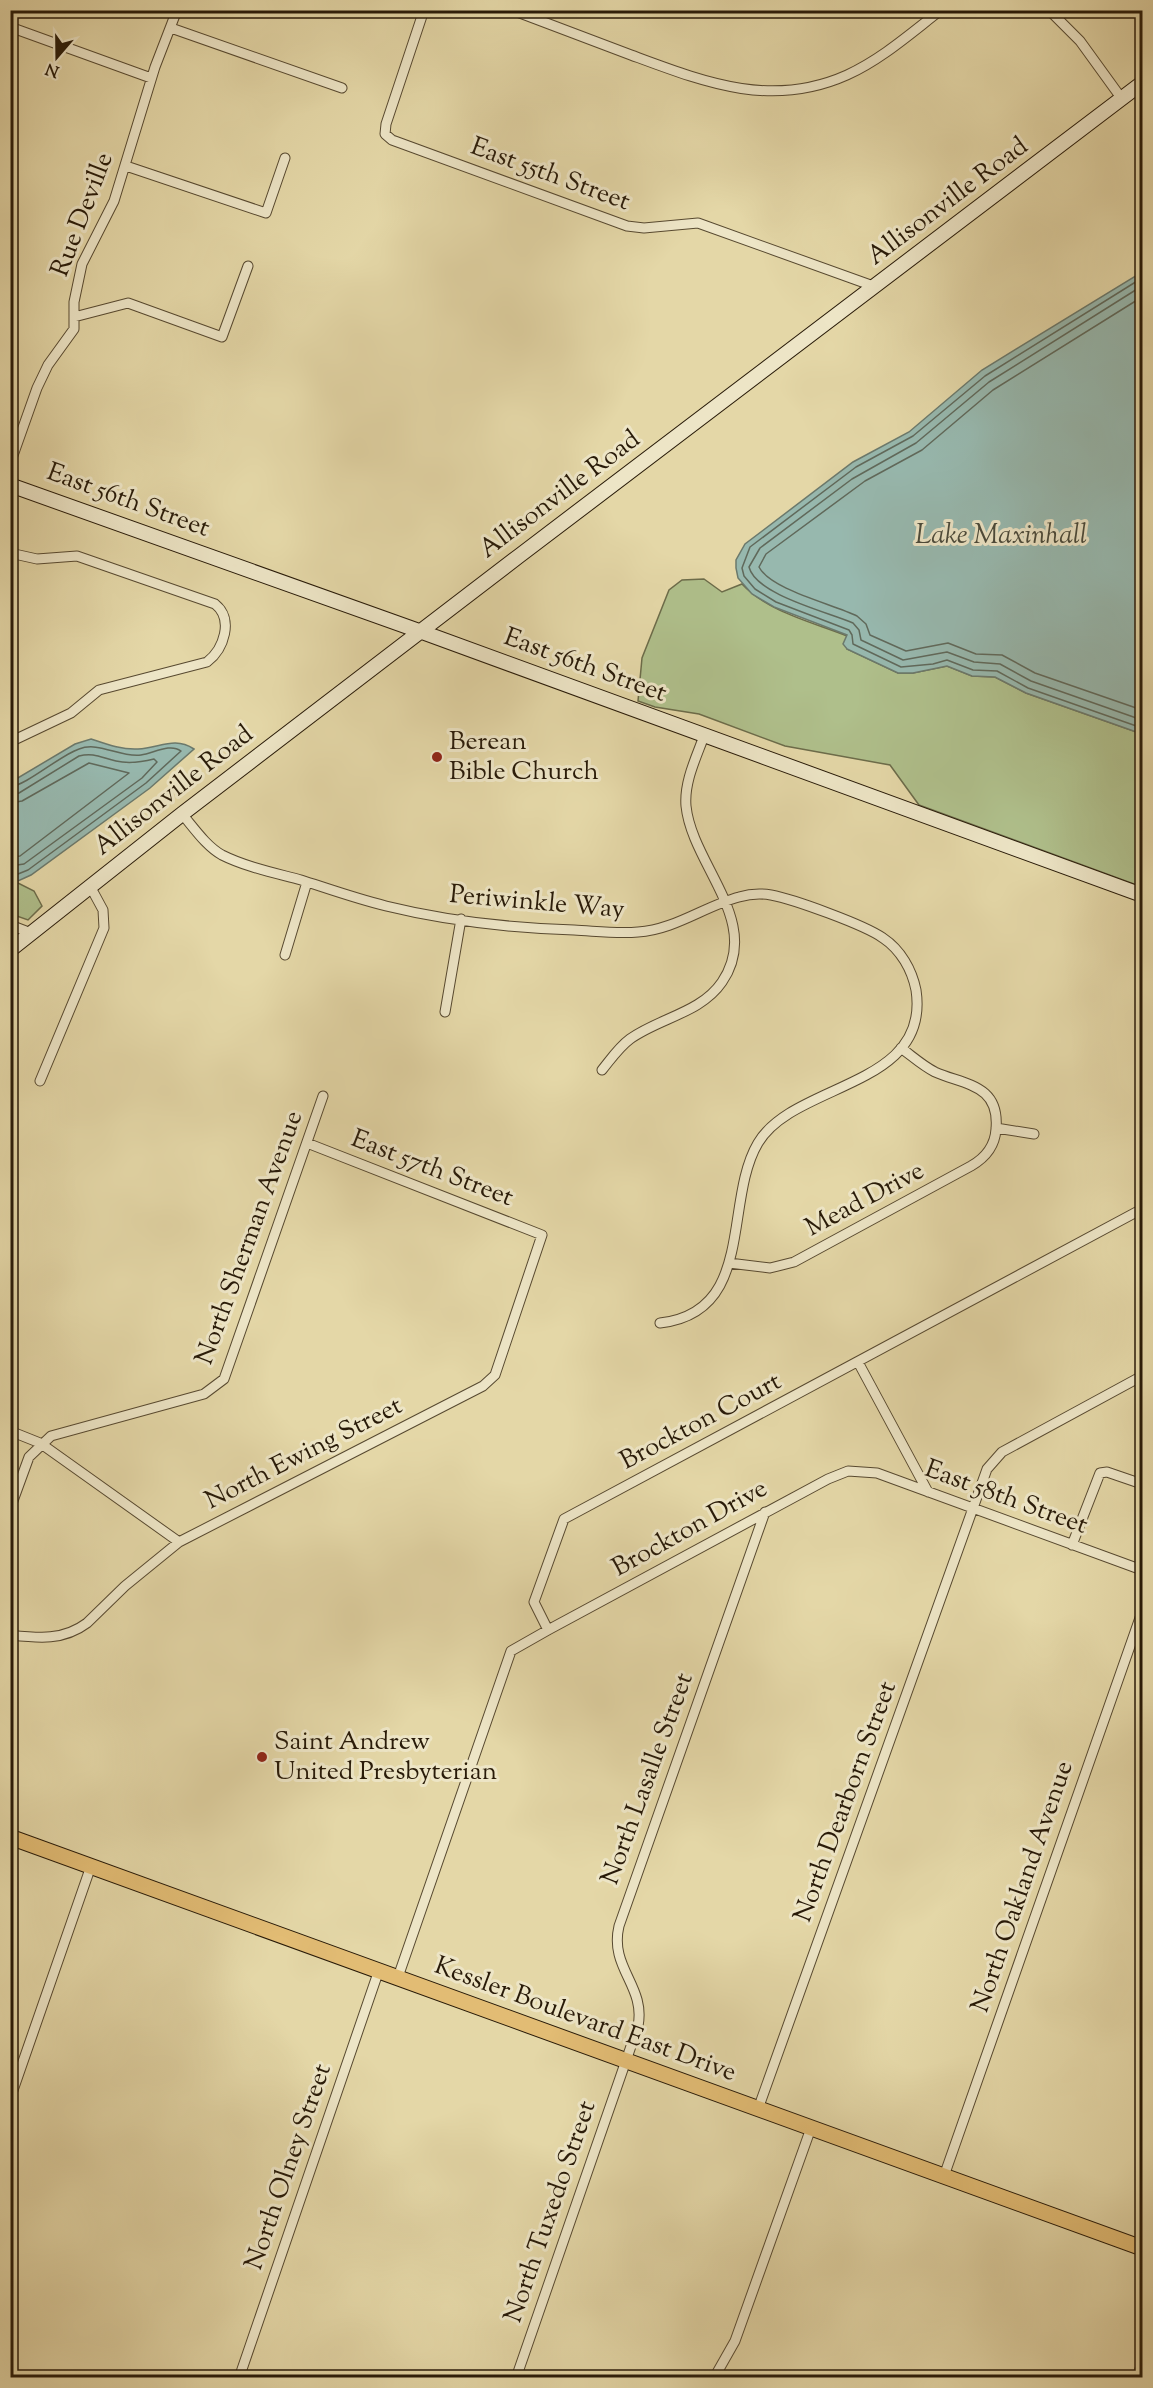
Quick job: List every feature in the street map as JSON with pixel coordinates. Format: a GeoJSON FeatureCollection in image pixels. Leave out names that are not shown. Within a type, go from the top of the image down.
{"type":"FeatureCollection","features":[{"type":"Feature","properties":{"kind":"main road","name":"Allisonville Road"},"geometry":{"type":"LineString","coordinates":[[10,950],[182,814],[1143,83]]}},
{"type":"Feature","properties":{"kind":"main road","name":"East 56th Street"},"geometry":{"type":"LineString","coordinates":[[10,485],[422,632],[1143,895]]}},
{"type":"Feature","properties":{"kind":"main road","name":"Kessler Boulevard East Drive"},"geometry":{"type":"LineString","coordinates":[[10,1837],[1143,2248]]}},
{"type":"Feature","properties":{"kind":"street","name":"Rue Deville"},"geometry":{"type":"LineString","coordinates":[[10,464],[37,388],[48,365],[74,329],[76,282],[82,264],[114,201],[152,78],[177,10]]}},
{"type":"Feature","properties":{"kind":"street","name":"East 55th Street"},"geometry":{"type":"LineString","coordinates":[[424,10],[386,124],[385,134],[392,140],[627,226],[644,228],[692,222],[876,287]]}},
{"type":"Feature","properties":{"kind":"street"},"geometry":{"type":"LineString","coordinates":[[512,10],[712,84],[749,91],[783,91],[815,86],[847,75],[888,51],[941,10]]}},
{"type":"Feature","properties":{"kind":"street"},"geometry":{"type":"LineString","coordinates":[[1049,10],[1080,41],[1122,99]]}},
{"type":"Feature","properties":{"kind":"street"},"geometry":{"type":"LineString","coordinates":[[10,27],[152,78]]}},
{"type":"Feature","properties":{"kind":"street"},"geometry":{"type":"LineString","coordinates":[[171,28],[342,88]]}},
{"type":"Feature","properties":{"kind":"street"},"geometry":{"type":"LineString","coordinates":[[126,166],[266,213],[285,158]]}},
{"type":"Feature","properties":{"kind":"street"},"geometry":{"type":"LineString","coordinates":[[75,317],[129,303],[222,337],[248,266]]}},
{"type":"Feature","properties":{"kind":"street"},"geometry":{"type":"LineString","coordinates":[[10,553],[38,559],[77,556],[215,604],[225,616],[226,626],[215,656],[203,665],[99,690],[71,713],[10,742]]}},
{"type":"Feature","properties":{"kind":"street"},"geometry":{"type":"LineString","coordinates":[[602,1070],[629,1039],[700,1003],[721,983],[730,966],[735,942],[732,923],[690,825],[687,811],[687,785],[705,736]]}},
{"type":"Feature","properties":{"kind":"street","name":"Periwinkle Way"},"geometry":{"type":"LineString","coordinates":[[182,814],[202,838],[221,854],[384,906],[514,927],[636,932],[663,928],[724,902],[749,895],[773,896],[871,930],[895,947],[912,975],[916,994],[914,1023],[901,1048]]}},
{"type":"Feature","properties":{"kind":"street"},"geometry":{"type":"LineString","coordinates":[[285,955],[307,882]]}},
{"type":"Feature","properties":{"kind":"street"},"geometry":{"type":"LineString","coordinates":[[40,1082],[105,928],[103,910],[90,886]]}},
{"type":"Feature","properties":{"kind":"street"},"geometry":{"type":"LineString","coordinates":[[445,1012],[461,919]]}},
{"type":"Feature","properties":{"kind":"street"},"geometry":{"type":"LineString","coordinates":[[10,925],[32,933]]}},
{"type":"Feature","properties":{"kind":"street"},"geometry":{"type":"LineString","coordinates":[[660,1323],[680,1320],[701,1308],[718,1289],[729,1263],[751,1162],[764,1135],[784,1118],[879,1068],[901,1048],[934,1072],[969,1082],[984,1093],[994,1110],[996,1128],[1034,1134]]}},
{"type":"Feature","properties":{"kind":"street","name":"North Sherman Avenue"},"geometry":{"type":"LineString","coordinates":[[40,1443],[62,1432],[204,1394],[223,1381],[230,1369],[323,1096]]}},
{"type":"Feature","properties":{"kind":"street","name":"Mead Drive"},"geometry":{"type":"LineString","coordinates":[[729,1263],[770,1268],[785,1265],[810,1254],[975,1164],[989,1150],[996,1128]]}},
{"type":"Feature","properties":{"kind":"street","name":"East 57th Street"},"geometry":{"type":"LineString","coordinates":[[307,1143],[542,1235]]}},
{"type":"Feature","properties":{"kind":"street","name":"Brockton Court"},"geometry":{"type":"LineString","coordinates":[[548,1630],[534,1602],[564,1519],[1143,1209]]}},
{"type":"Feature","properties":{"kind":"street","name":"North Ewing Street"},"geometry":{"type":"LineString","coordinates":[[10,1635],[56,1638],[75,1631],[87,1623],[161,1555],[179,1542],[488,1383],[497,1370],[542,1235]]}},
{"type":"Feature","properties":{"kind":"street"},"geometry":{"type":"LineString","coordinates":[[858,1362],[928,1492]]}},
{"type":"Feature","properties":{"kind":"street"},"geometry":{"type":"LineString","coordinates":[[973,1508],[986,1471],[998,1455],[1143,1376]]}},
{"type":"Feature","properties":{"kind":"street"},"geometry":{"type":"LineString","coordinates":[[10,1431],[40,1443],[179,1542]]}},
{"type":"Feature","properties":{"kind":"street"},"geometry":{"type":"LineString","coordinates":[[10,1509],[26,1462],[40,1443]]}},
{"type":"Feature","properties":{"kind":"street","name":"East 58th Street"},"geometry":{"type":"LineString","coordinates":[[854,1471],[877,1473],[1143,1570]]}},
{"type":"Feature","properties":{"kind":"street","name":"Brockton Drive"},"geometry":{"type":"LineString","coordinates":[[548,1630],[834,1475],[854,1471]]}},
{"type":"Feature","properties":{"kind":"street"},"geometry":{"type":"LineString","coordinates":[[1072,1545],[1100,1473],[1107,1472],[1143,1484]]}},
{"type":"Feature","properties":{"kind":"street","name":"North Dearborn Street"},"geometry":{"type":"LineString","coordinates":[[758,2109],[973,1508]]}},
{"type":"Feature","properties":{"kind":"street","name":"North Lasalle Street"},"geometry":{"type":"LineString","coordinates":[[626,2060],[637,2031],[640,2012],[634,1989],[619,1960],[619,1926],[765,1512]]}},
{"type":"Feature","properties":{"kind":"street","name":"North Oakland Avenue"},"geometry":{"type":"LineString","coordinates":[[944,2176],[1143,1612]]}},
{"type":"Feature","properties":{"kind":"street"},"geometry":{"type":"LineString","coordinates":[[398,1977],[511,1651],[548,1630]]}},
{"type":"Feature","properties":{"kind":"street"},"geometry":{"type":"LineString","coordinates":[[10,2099],[91,1866]]}},
{"type":"Feature","properties":{"kind":"street","name":"North Olney Street"},"geometry":{"type":"LineString","coordinates":[[239,2378],[379,1971]]}},
{"type":"Feature","properties":{"kind":"street","name":"North Tuxedo Street"},"geometry":{"type":"LineString","coordinates":[[516,2378],[626,2060]]}},
{"type":"Feature","properties":{"kind":"street"},"geometry":{"type":"LineString","coordinates":[[714,2378],[733,2346],[811,2128]]}},
{"type":"Feature","properties":{"kind":"street"},"geometry":{"type":"LineString","coordinates":[[1137,2378],[1143,2363]]}},
{"type":"Feature","properties":{"kind":"green space"},"geometry":{"type":"Polygon","coordinates":[[[704,579],[722,592],[742,584],[764,602],[777,609],[847,636],[847,649],[898,673],[913,673],[947,666],[972,676],[995,677],[1026,693],[1142,734],[1142,887],[919,805],[890,765],[785,746],[699,714],[655,707],[638,701],[642,658],[669,590],[682,580],[704,579]]]}},
{"type":"Feature","properties":{"kind":"green space"},"geometry":{"type":"Polygon","coordinates":[[[10,879],[34,891],[42,906],[28,920],[11,914],[10,879]]]}},
{"type":"Feature","properties":{"kind":"water","name":"Lake Maxinhall"},"geometry":{"type":"Polygon","coordinates":[[[1142,272],[1142,734],[1026,693],[995,677],[972,676],[947,666],[913,673],[898,673],[847,649],[843,644],[847,635],[774,607],[752,594],[738,578],[736,560],[745,544],[853,462],[909,432],[982,370],[1142,272]]]}},
{"type":"Feature","properties":{"kind":"water"},"geometry":{"type":"Polygon","coordinates":[[[91,739],[126,749],[180,743],[194,749],[150,788],[31,875],[18,881],[11,879],[11,782],[75,744],[91,739]]]}},
{"type":"Feature","properties":{"kind":"place","name":"Berean Bible Church"},"geometry":{"type":"Point","coordinates":[437,757]}},
{"type":"Feature","properties":{"kind":"place","name":"Saint Andrew United Presbyterian"},"geometry":{"type":"Point","coordinates":[262,1757]}}]}
